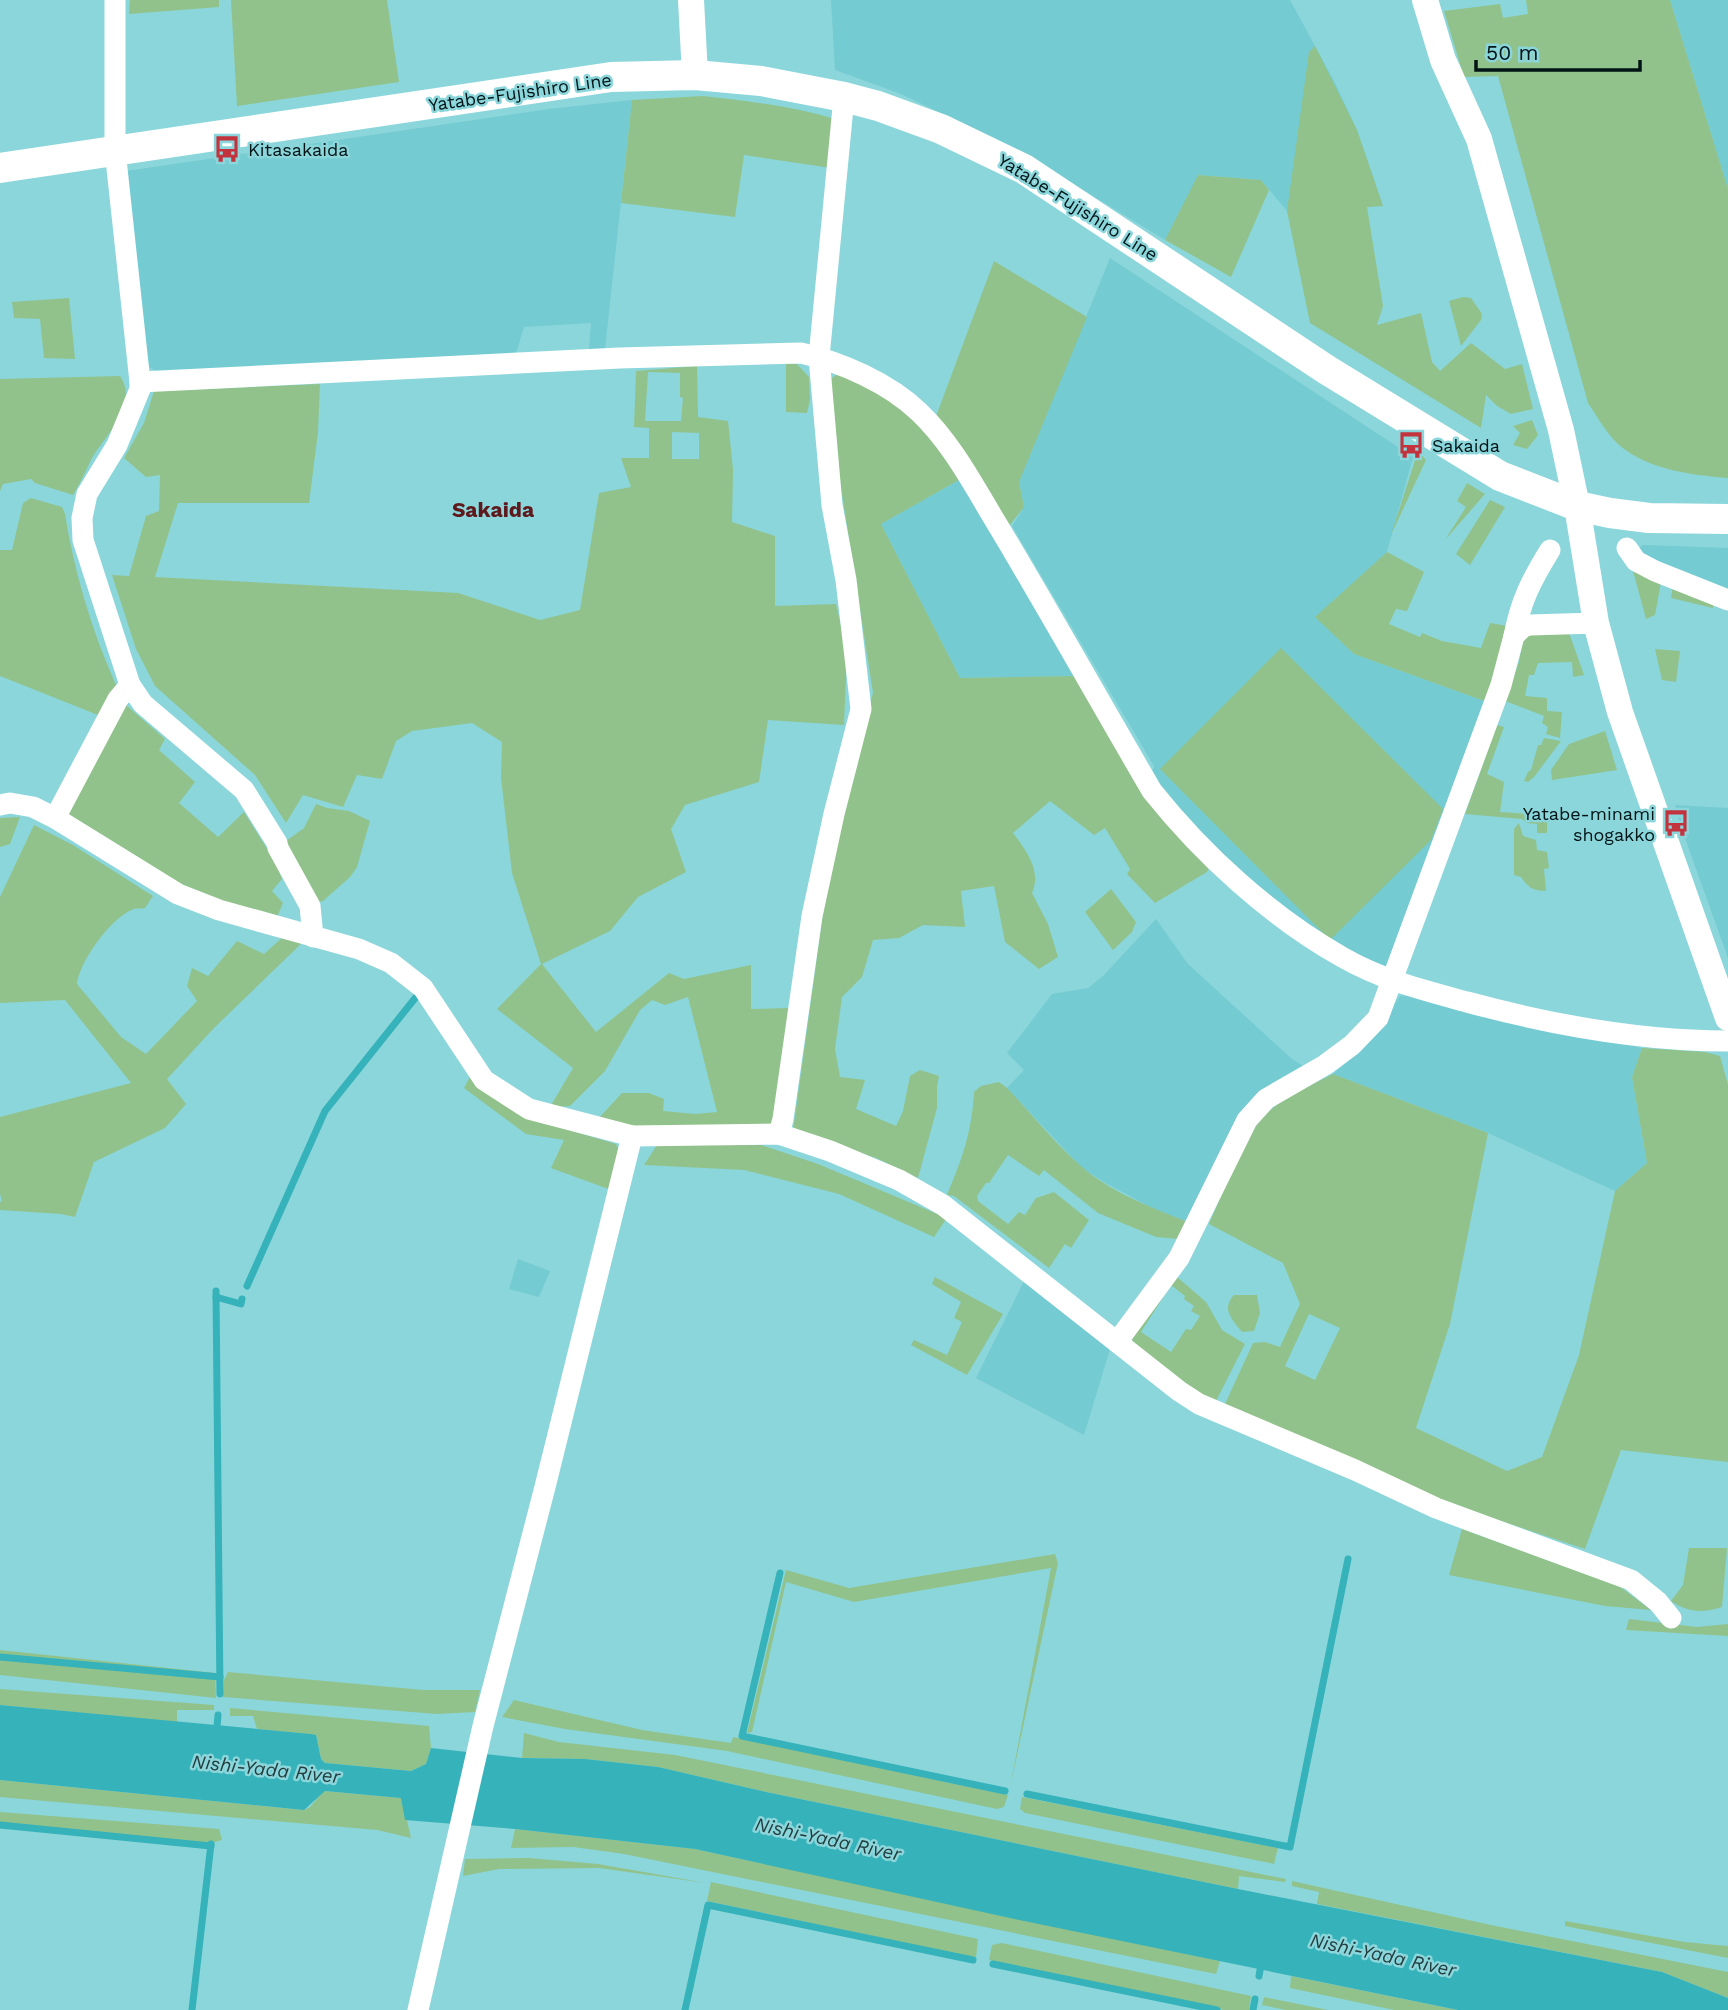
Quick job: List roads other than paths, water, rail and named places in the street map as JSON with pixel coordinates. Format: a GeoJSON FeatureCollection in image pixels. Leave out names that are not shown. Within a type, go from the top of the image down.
{"type":"FeatureCollection","features":[{"type":"Feature","properties":{"kind":"main road","name":"Yatabe-Fujishiro Line"},"geometry":{"type":"LineString","coordinates":[[0,168],[611,78],[695,75],[761,81],[845,97],[941,129],[1024,169],[1327,370],[1500,476],[1577,506],[1621,515],[1728,519]]}},
{"type":"Feature","properties":{"kind":"street"},"geometry":{"type":"LineString","coordinates":[[115,0],[114,150],[140,389],[117,445],[87,494],[82,518],[83,540],[130,685],[143,704],[244,790],[256,806],[310,906],[313,937]]}},
{"type":"Feature","properties":{"kind":"street"},"geometry":{"type":"LineString","coordinates":[[691,0],[695,75]]}},
{"type":"Feature","properties":{"kind":"street"},"geometry":{"type":"LineString","coordinates":[[1425,0],[1443,60],[1479,139],[1561,429],[1596,623],[1620,712],[1728,1018]]}},
{"type":"Feature","properties":{"kind":"street"},"geometry":{"type":"LineString","coordinates":[[779,1134],[817,894],[861,709],[846,580],[832,505],[819,357],[845,97]]}},
{"type":"Feature","properties":{"kind":"street"},"geometry":{"type":"LineString","coordinates":[[140,382],[620,358],[801,353],[819,357],[866,377],[896,394],[918,411],[936,431],[1026,573],[1152,791],[1171,814],[1237,880],[1300,929],[1343,957],[1392,982],[1554,1023],[1686,1041],[1728,1041]]}},
{"type":"Feature","properties":{"kind":"street"},"geometry":{"type":"LineString","coordinates":[[1626,548],[1636,561],[1655,571],[1728,600]]}},
{"type":"Feature","properties":{"kind":"street"},"geometry":{"type":"LineString","coordinates":[[1117,1342],[1179,1258],[1247,1120],[1266,1099],[1325,1065],[1352,1045],[1378,1018],[1501,685],[1520,605],[1550,550]]}},
{"type":"Feature","properties":{"kind":"street"},"geometry":{"type":"LineString","coordinates":[[1514,636],[1530,625],[1596,623]]}},
{"type":"Feature","properties":{"kind":"street"},"geometry":{"type":"LineString","coordinates":[[55,818],[118,699],[130,685]]}},
{"type":"Feature","properties":{"kind":"street"},"geometry":{"type":"LineString","coordinates":[[0,805],[10,803],[33,807],[178,894],[219,910],[359,949],[391,963],[423,988],[484,1080],[529,1109],[632,1136],[779,1134],[830,1151],[899,1180],[943,1205],[1199,1404],[1355,1470],[1436,1508],[1631,1580],[1658,1602],[1671,1618]]}},
{"type":"Feature","properties":{"kind":"street"},"geometry":{"type":"LineString","coordinates":[[418,2010],[483,1726],[549,1474],[632,1136]]}},
{"type":"Feature","properties":{"kind":"water","name":"Nishi-Yada River"},"geometry":{"type":"Polygon","coordinates":[[[0,1705],[311,1734],[316,1735],[321,1759],[325,1763],[411,1771],[426,1764],[431,1748],[522,1758],[585,1759],[658,1767],[766,1792],[1238,1889],[1662,1972],[1728,1998],[1728,2010],[1458,2010],[1024,1921],[695,1849],[405,1820],[401,1798],[325,1791],[304,1810],[0,1780],[0,1705]]]}},
{"type":"Feature","properties":{"kind":"waterway"},"geometry":{"type":"LineString","coordinates":[[247,1286],[325,1111],[416,997]]}},
{"type":"Feature","properties":{"kind":"waterway"},"geometry":{"type":"LineString","coordinates":[[216,1291],[220,1694]]}},
{"type":"Feature","properties":{"kind":"waterway"},"geometry":{"type":"LineString","coordinates":[[216,1297],[241,1304],[242,1299]]}},
{"type":"Feature","properties":{"kind":"waterway"},"geometry":{"type":"LineString","coordinates":[[1027,1794],[1290,1847],[1348,1559]]}},
{"type":"Feature","properties":{"kind":"waterway"},"geometry":{"type":"LineString","coordinates":[[780,1573],[742,1736],[1005,1791]]}},
{"type":"Feature","properties":{"kind":"waterway"},"geometry":{"type":"LineString","coordinates":[[0,1657],[220,1677]]}},
{"type":"Feature","properties":{"kind":"waterway"},"geometry":{"type":"LineString","coordinates":[[217,1727],[218,1715]]}},
{"type":"Feature","properties":{"kind":"waterway"},"geometry":{"type":"LineString","coordinates":[[0,1825],[211,1846]]}},
{"type":"Feature","properties":{"kind":"waterway"},"geometry":{"type":"LineString","coordinates":[[192,2010],[211,1844]]}},
{"type":"Feature","properties":{"kind":"waterway"},"geometry":{"type":"LineString","coordinates":[[685,2010],[708,1905],[973,1960]]}},
{"type":"Feature","properties":{"kind":"waterway"},"geometry":{"type":"LineString","coordinates":[[993,1964],[1217,2010]]}},
{"type":"Feature","properties":{"kind":"waterway"},"geometry":{"type":"LineString","coordinates":[[1259,1976],[1261,1965]]}},
{"type":"Feature","properties":{"kind":"waterway"},"geometry":{"type":"LineString","coordinates":[[1253,2010],[1255,1999]]}},
{"type":"Feature","properties":{"kind":"place","name":"Kitasakaida"},"geometry":{"type":"Point","coordinates":[227,149]}},
{"type":"Feature","properties":{"kind":"place","name":"Sakaida"},"geometry":{"type":"Point","coordinates":[1411,445]}},
{"type":"Feature","properties":{"kind":"place","name":"Yatabe-minami shogakko"},"geometry":{"type":"Point","coordinates":[1676,823]}},
{"type":"Feature","properties":{"kind":"district","name":"Sakaida"},"geometry":{"type":"Point","coordinates":[493,509]}}]}
